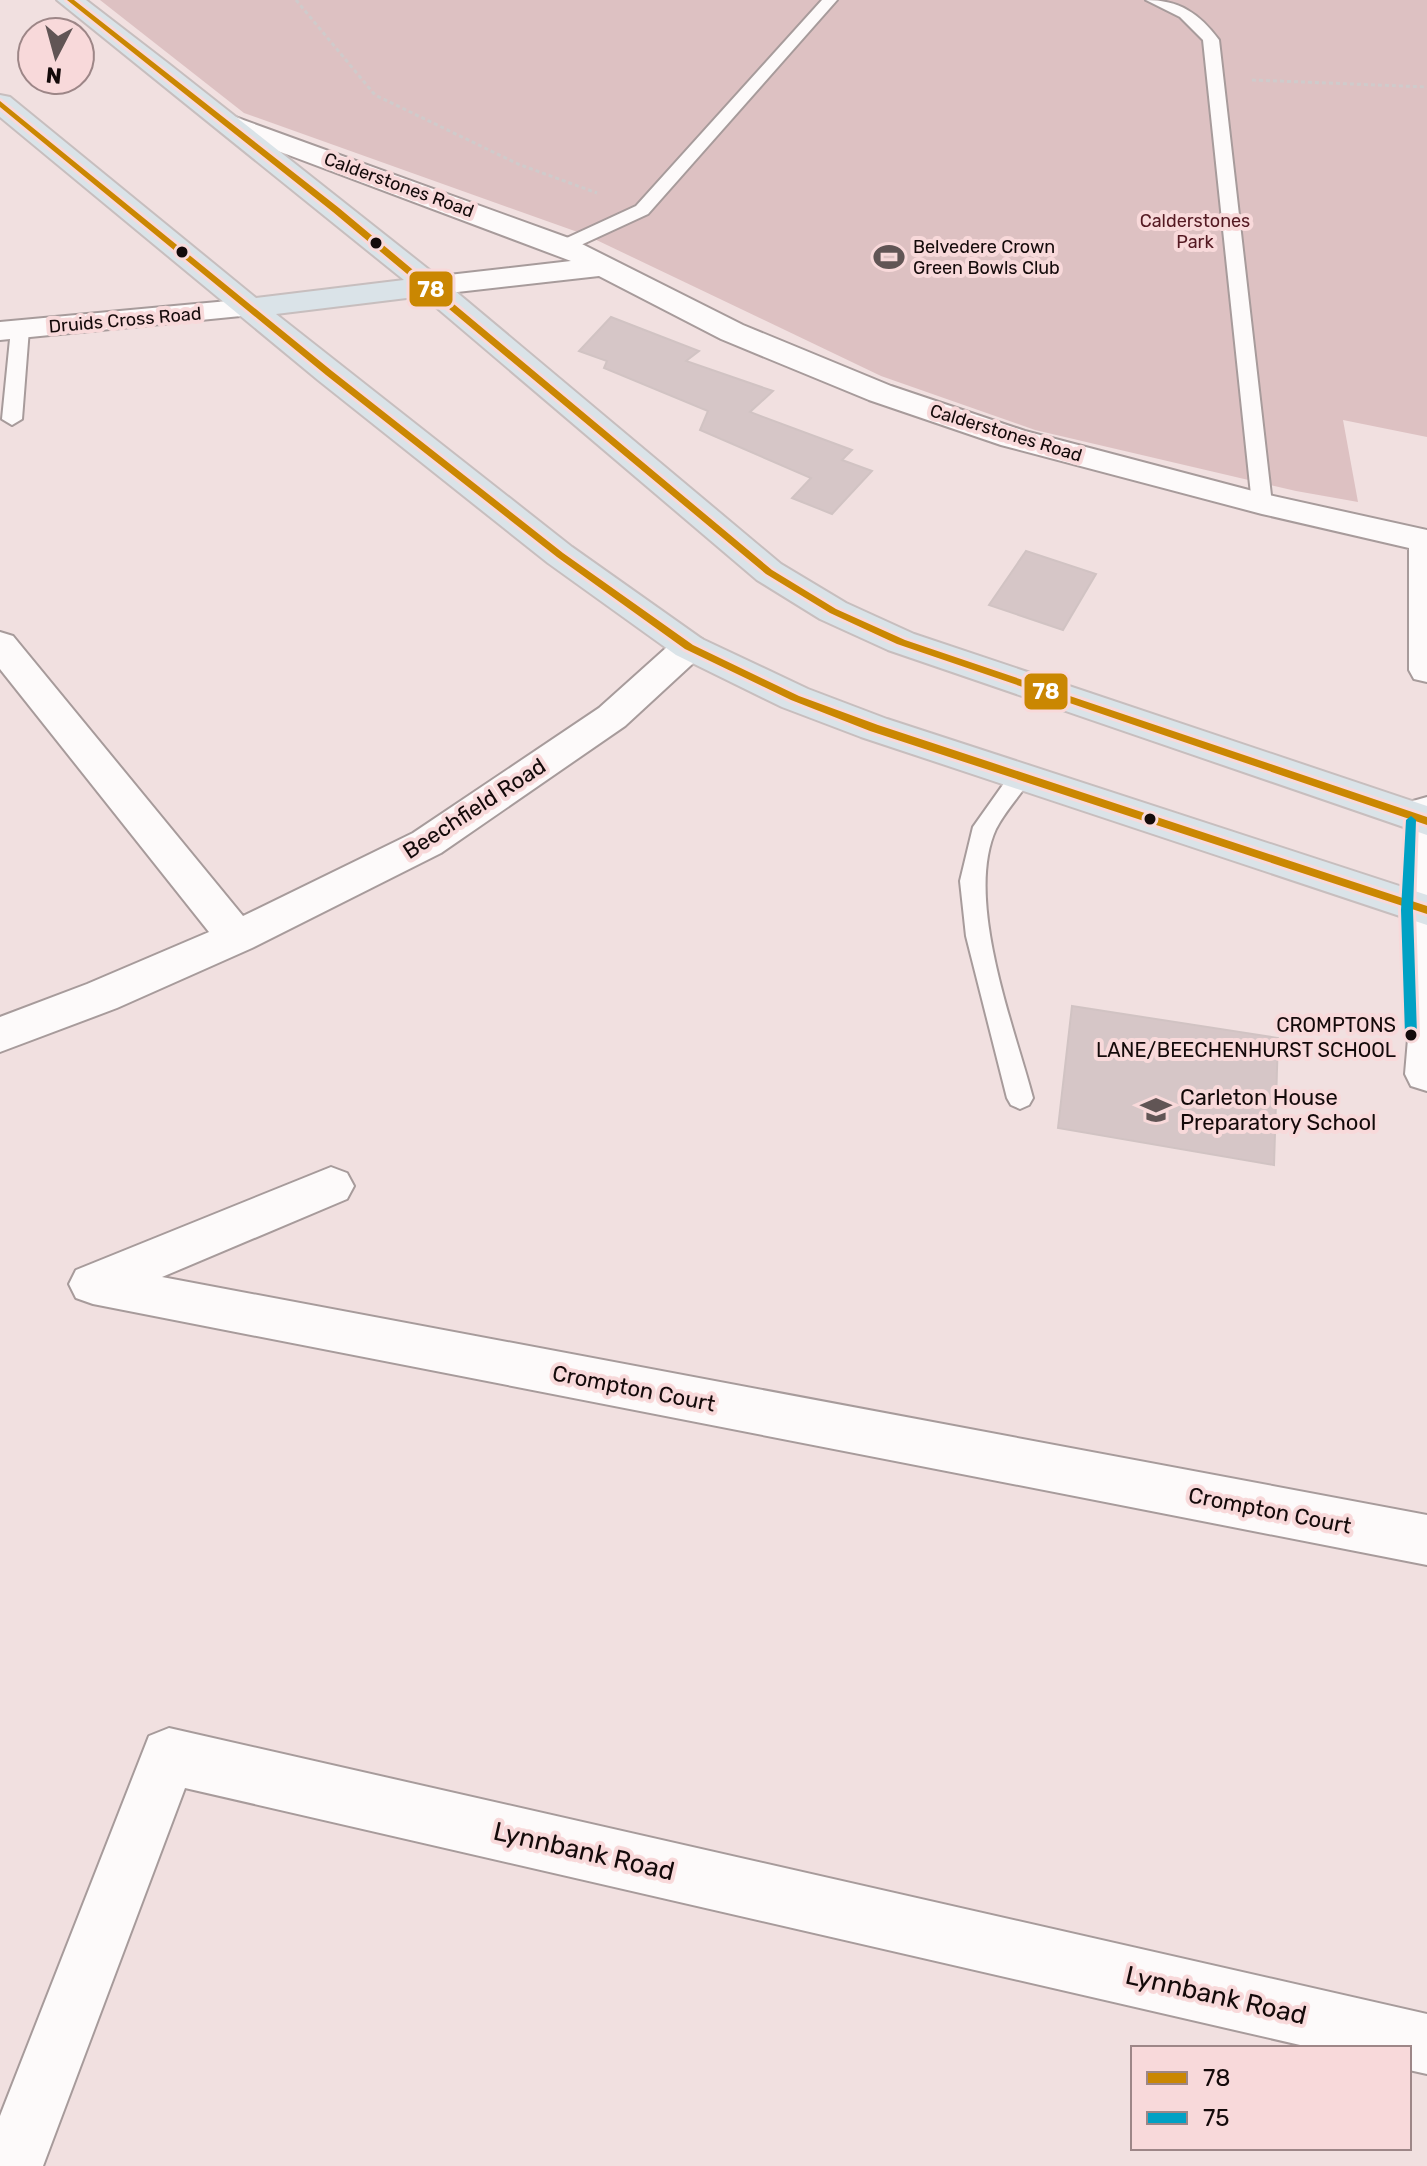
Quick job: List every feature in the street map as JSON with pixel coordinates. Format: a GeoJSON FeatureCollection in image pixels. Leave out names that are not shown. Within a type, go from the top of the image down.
{"type":"FeatureCollection","features":[{"type":"Feature","properties":{"kind":"highway"},"geometry":{"type":"LineString","coordinates":[[70,0],[235,125],[769,572],[808,599],[901,642],[1427,821]]}},
{"type":"Feature","properties":{"kind":"highway"},"geometry":{"type":"LineString","coordinates":[[0,103],[250,308],[560,555],[689,647],[808,703],[1020,778],[1425,910]]}},
{"type":"Feature","properties":{"kind":"highway"},"geometry":{"type":"LineString","coordinates":[[250,308],[431,286]]}},
{"type":"Feature","properties":{"kind":"street","name":"Calderstones Road"},"geometry":{"type":"LineString","coordinates":[[235,125],[564,246],[732,332],[880,393],[1013,438],[1262,504],[1426,541]]}},
{"type":"Feature","properties":{"kind":"street"},"geometry":{"type":"LineString","coordinates":[[431,286],[606,266]]}},
{"type":"Feature","properties":{"kind":"street","name":"Druids Cross Road"},"geometry":{"type":"LineString","coordinates":[[10,330],[250,308]]}},
{"type":"Feature","properties":{"kind":"street"},"geometry":{"type":"LineString","coordinates":[[1426,541],[1427,670]]}},
{"type":"Feature","properties":{"kind":"street"},"geometry":{"type":"LineString","coordinates":[[0,644],[237,937]]}},
{"type":"Feature","properties":{"kind":"street","name":"Beechfield Road"},"geometry":{"type":"LineString","coordinates":[[0,1035],[102,996],[237,937],[427,843],[612,717],[689,647]]}},
{"type":"Feature","properties":{"kind":"street"},"geometry":{"type":"LineString","coordinates":[[1427,811],[1427,1034]]}},
{"type":"Feature","properties":{"kind":"street"},"geometry":{"type":"LineString","coordinates":[[1427,1044],[1427,1074]]}},
{"type":"Feature","properties":{"kind":"street","name":"Crompton Court"},"geometry":{"type":"LineString","coordinates":[[331,1186],[93,1284],[1427,1540]]}},
{"type":"Feature","properties":{"kind":"street","name":"Lynnbank Road"},"geometry":{"type":"LineString","coordinates":[[12,2166],[169,1756],[1427,2044]]}},
{"type":"Feature","properties":{"kind":"lane"},"geometry":{"type":"LineString","coordinates":[[564,246],[642,210],[830,0]]}},
{"type":"Feature","properties":{"kind":"lane"},"geometry":{"type":"LineString","coordinates":[[1157,1],[1173,5],[1199,23],[1211,40],[1262,504]]}},
{"type":"Feature","properties":{"kind":"lane"},"geometry":{"type":"LineString","coordinates":[[10,330],[12,419]]}},
{"type":"Feature","properties":{"kind":"lane"},"geometry":{"type":"LineString","coordinates":[[1020,778],[985,827],[972,881],[978,936],[1020,1098]]}},
{"type":"Feature","properties":{"kind":"path"},"geometry":{"type":"LineString","coordinates":[[296,0],[375,95],[518,164],[642,210]]}},
{"type":"Feature","properties":{"kind":"path"},"geometry":{"type":"LineString","coordinates":[[1213,79],[1427,87]]}},
{"type":"Feature","properties":{"kind":"green space","name":"Calderstones Park"},"geometry":{"type":"Polygon","coordinates":[[[100,0],[1427,0],[1427,437],[1343,420],[1358,502],[1296,491],[1035,430],[881,376],[586,235],[244,113],[100,0]]]}},
{"type":"Feature","properties":{"kind":"building"},"geometry":{"type":"Polygon","coordinates":[[[611,317],[699,351],[686,361],[773,391],[750,412],[852,450],[842,460],[872,471],[832,514],[792,498],[811,478],[700,430],[708,411],[604,368],[607,361],[579,351],[611,317]]]}},
{"type":"Feature","properties":{"kind":"building"},"geometry":{"type":"Polygon","coordinates":[[[1026,551],[1096,574],[1063,630],[989,605],[1026,551]]]}},
{"type":"Feature","properties":{"kind":"building","name":"Carleton House Preparatory School"},"geometry":{"type":"Polygon","coordinates":[[[1072,1006],[1278,1038],[1274,1165],[1058,1128],[1072,1006]]]}},
{"type":"Feature","properties":{"kind":"transit line","name":"78"},"geometry":{"type":"LineString","coordinates":[[70,0],[336,210],[769,572],[833,611],[901,642],[1427,821]]}},
{"type":"Feature","properties":{"kind":"transit line","name":"78"},"geometry":{"type":"LineString","coordinates":[[0,103],[329,373],[560,555],[689,647],[795,698],[874,728],[1427,910]]}},
{"type":"Feature","properties":{"kind":"transit line","name":"75"},"geometry":{"type":"LineString","coordinates":[[1411,820],[1407,910],[1411,1035]]}},
{"type":"Feature","properties":{"kind":"place","name":"Belvedere Crown Green Bowls Club"},"geometry":{"type":"Point","coordinates":[889,257]}},
{"type":"Feature","properties":{"kind":"place","name":"CROMPTONS LANE/BEECHENHURST SCHOOL"},"geometry":{"type":"Point","coordinates":[1411,1035]}},
{"type":"Feature","properties":{"kind":"place","name":"Carleton House Preparatory School"},"geometry":{"type":"Point","coordinates":[1156,1110]}}]}
